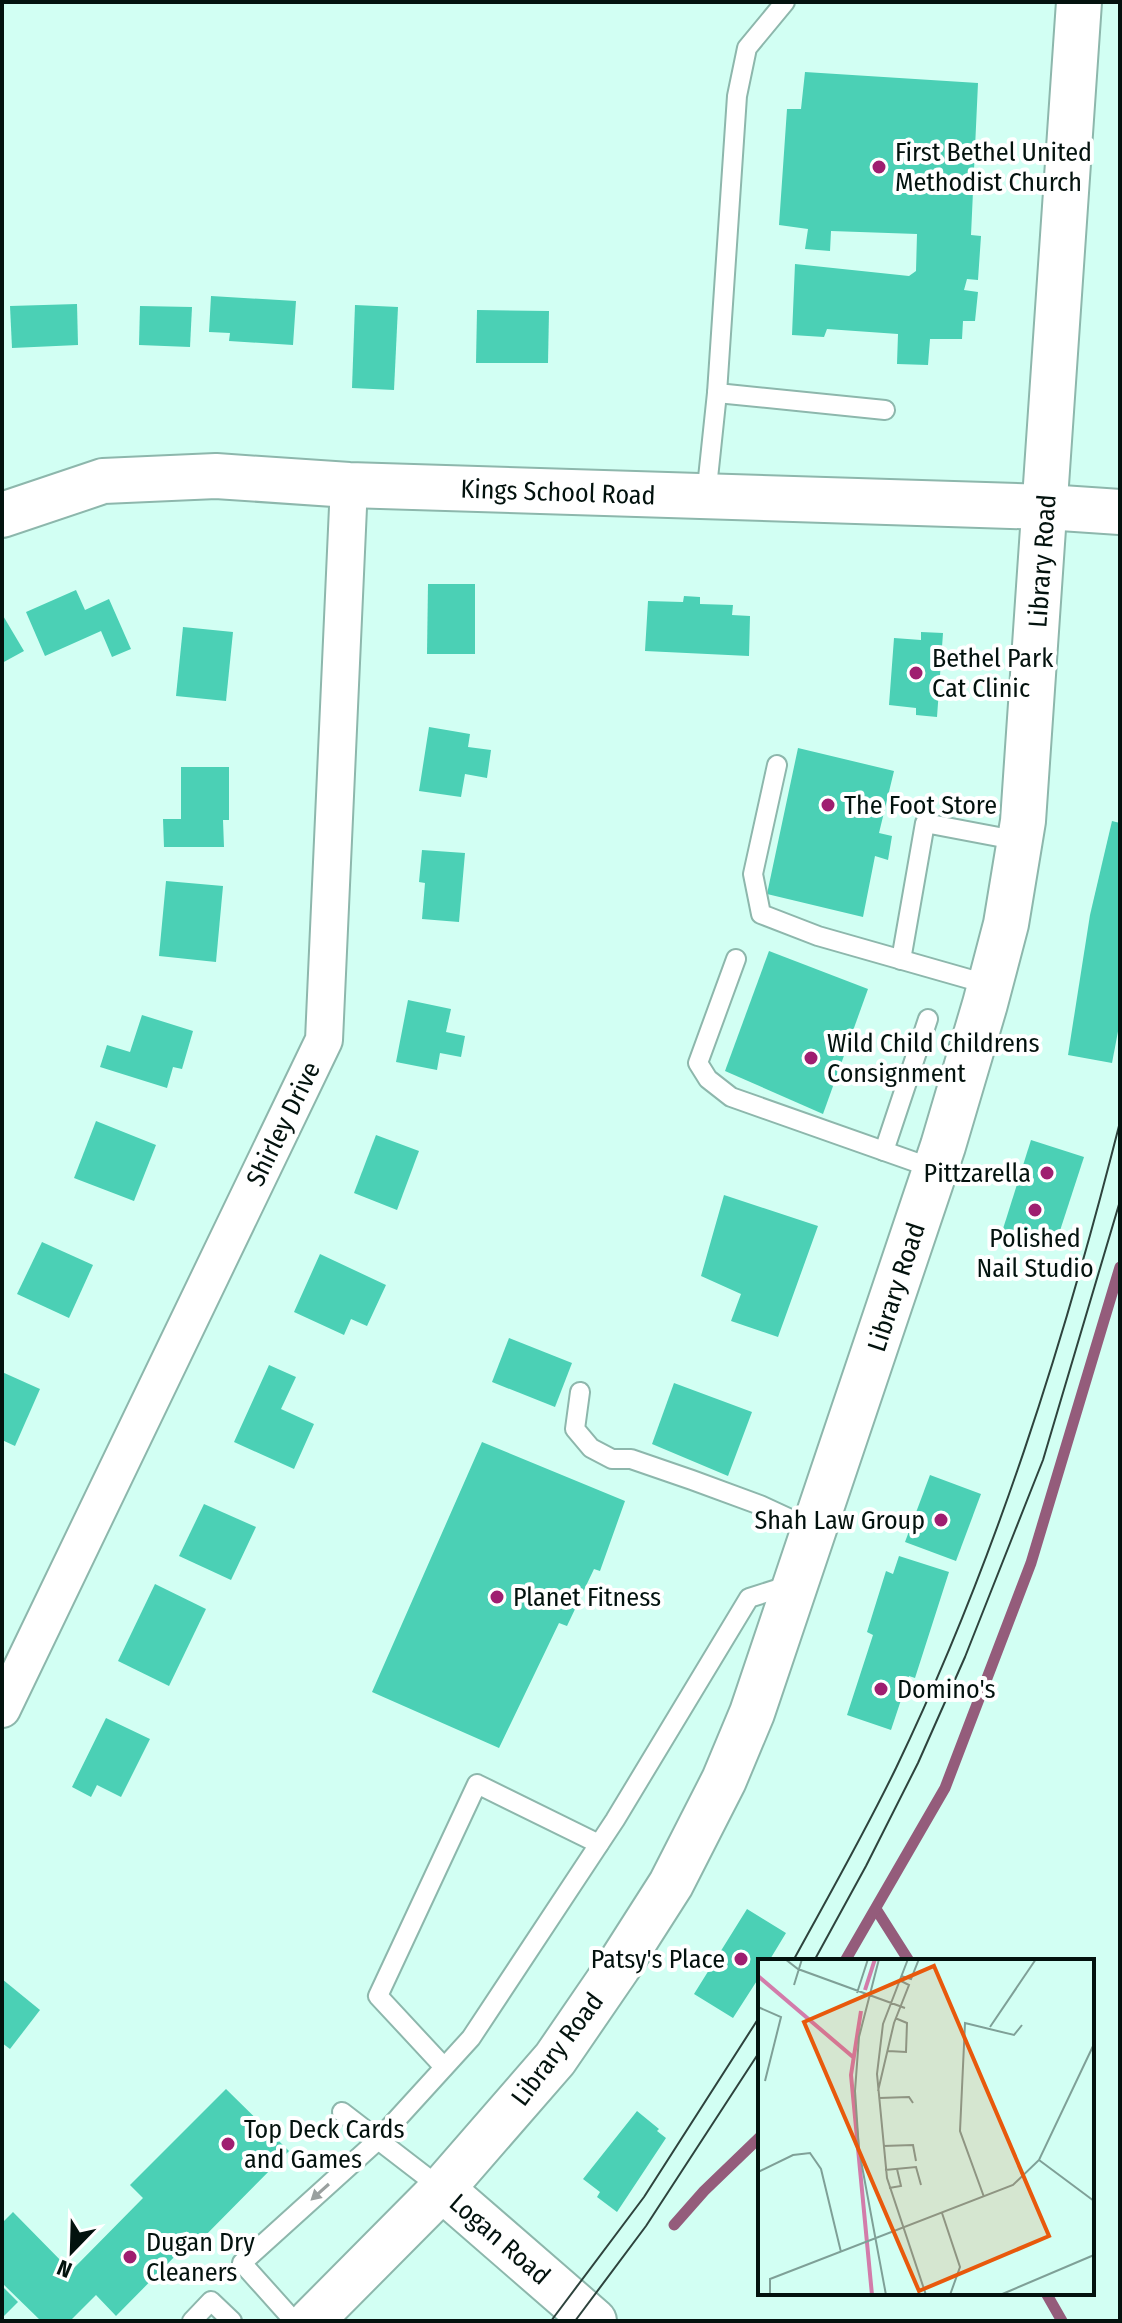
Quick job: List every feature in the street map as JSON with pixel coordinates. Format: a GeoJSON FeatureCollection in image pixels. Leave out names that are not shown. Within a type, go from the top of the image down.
{"type":"FeatureCollection","features":[{"type":"Feature","properties":{"kind":"main road","name":"Library Road"},"geometry":{"type":"LineString","coordinates":[[311,2321],[442,2189],[555,2059],[671,1884],[724,1780],[752,1713],[935,1169],[1006,924],[1023,821],[1079,2]]}},
{"type":"Feature","properties":{"kind":"main road","name":"Kings School Road"},"geometry":{"type":"LineString","coordinates":[[2,515],[103,481],[216,476],[349,485],[1046,507],[1120,512]]}},
{"type":"Feature","properties":{"kind":"main road","name":"Logan Road"},"geometry":{"type":"LineString","coordinates":[[442,2189],[594,2321]]}},
{"type":"Feature","properties":{"kind":"street","name":"Shirley Drive"},"geometry":{"type":"LineString","coordinates":[[2,1709],[324,1040],[349,485]]}},
{"type":"Feature","properties":{"kind":"lane"},"geometry":{"type":"LineString","coordinates":[[706,497],[717,393],[737,96],[747,48],[785,2]]}},
{"type":"Feature","properties":{"kind":"lane"},"geometry":{"type":"LineString","coordinates":[[717,393],[885,410]]}},
{"type":"Feature","properties":{"kind":"lane"},"geometry":{"type":"LineString","coordinates":[[777,765],[753,874],[761,914],[818,936],[990,985]]}},
{"type":"Feature","properties":{"kind":"lane"},"geometry":{"type":"LineString","coordinates":[[901,960],[925,823],[1020,841]]}},
{"type":"Feature","properties":{"kind":"lane"},"geometry":{"type":"LineString","coordinates":[[736,959],[698,1063],[708,1079],[731,1097],[935,1169]]}},
{"type":"Feature","properties":{"kind":"lane"},"geometry":{"type":"LineString","coordinates":[[884,1151],[928,1019]]}},
{"type":"Feature","properties":{"kind":"lane"},"geometry":{"type":"LineString","coordinates":[[580,1392],[575,1429],[591,1448],[612,1459],[631,1459],[760,1505],[814,1530]]}},
{"type":"Feature","properties":{"kind":"lane"},"geometry":{"type":"LineString","coordinates":[[294,2321],[242,2263],[378,2140],[471,2038],[599,1844],[749,1598],[796,1583]]}},
{"type":"Feature","properties":{"kind":"lane"},"geometry":{"type":"LineString","coordinates":[[444,2067],[378,1996],[477,1784],[599,1844]]}},
{"type":"Feature","properties":{"kind":"lane"},"geometry":{"type":"LineString","coordinates":[[342,2112],[442,2189]]}},
{"type":"Feature","properties":{"kind":"lane"},"geometry":{"type":"LineString","coordinates":[[192,2321],[211,2301],[232,2321]]}},
{"type":"Feature","properties":{"kind":"building","name":"First Bethel United Methodist Church"},"geometry":{"type":"Polygon","coordinates":[[[805,72],[978,83],[971,235],[981,236],[978,280],[967,279],[964,290],[978,292],[975,321],[963,321],[962,339],[930,339],[928,365],[897,364],[898,334],[827,329],[824,337],[792,335],[795,264],[909,276],[916,271],[917,234],[831,231],[830,251],[805,249],[808,229],[779,225],[787,109],[801,109],[805,72]]]}},
{"type":"Feature","properties":{"kind":"building"},"geometry":{"type":"Polygon","coordinates":[[[211,296],[296,301],[293,345],[229,341],[230,333],[209,332],[211,296]]]}},
{"type":"Feature","properties":{"kind":"building"},"geometry":{"type":"Polygon","coordinates":[[[77,304],[78,345],[12,348],[10,306],[77,304]]]}},
{"type":"Feature","properties":{"kind":"building"},"geometry":{"type":"Polygon","coordinates":[[[355,305],[398,307],[394,390],[352,388],[355,305]]]}},
{"type":"Feature","properties":{"kind":"building"},"geometry":{"type":"Polygon","coordinates":[[[140,306],[192,307],[190,347],[139,345],[140,306]]]}},
{"type":"Feature","properties":{"kind":"building"},"geometry":{"type":"Polygon","coordinates":[[[477,310],[549,311],[548,363],[476,363],[477,310]]]}},
{"type":"Feature","properties":{"kind":"building"},"geometry":{"type":"Polygon","coordinates":[[[428,584],[475,584],[475,654],[427,654],[428,584]]]}},
{"type":"Feature","properties":{"kind":"building"},"geometry":{"type":"Polygon","coordinates":[[[76,590],[85,610],[109,599],[131,649],[112,657],[101,631],[45,656],[26,612],[76,590]]]}},
{"type":"Feature","properties":{"kind":"building"},"geometry":{"type":"Polygon","coordinates":[[[684,596],[700,597],[700,604],[733,605],[732,615],[750,616],[749,656],[645,651],[648,601],[683,602],[684,596]]]}},
{"type":"Feature","properties":{"kind":"building"},"geometry":{"type":"Polygon","coordinates":[[[2,614],[24,651],[2,663],[2,614]]]}},
{"type":"Feature","properties":{"kind":"building"},"geometry":{"type":"Polygon","coordinates":[[[183,627],[233,632],[226,701],[176,696],[183,627]]]}},
{"type":"Feature","properties":{"kind":"building","name":"Bethel Park Cat Clinic"},"geometry":{"type":"Polygon","coordinates":[[[921,632],[943,633],[937,717],[916,715],[916,708],[889,705],[894,638],[921,640],[921,632]]]}},
{"type":"Feature","properties":{"kind":"building"},"geometry":{"type":"Polygon","coordinates":[[[429,727],[470,734],[468,747],[491,750],[487,778],[465,774],[461,797],[419,791],[429,727]]]}},
{"type":"Feature","properties":{"kind":"building"},"geometry":{"type":"Polygon","coordinates":[[[798,748],[894,771],[879,833],[892,836],[888,860],[875,856],[863,917],[767,894],[798,748]]]}},
{"type":"Feature","properties":{"kind":"building"},"geometry":{"type":"Polygon","coordinates":[[[181,767],[229,767],[229,820],[223,820],[224,847],[164,847],[163,819],[181,819],[181,767]]]}},
{"type":"Feature","properties":{"kind":"building"},"geometry":{"type":"Polygon","coordinates":[[[1112,821],[1120,823],[1120,1021],[1112,1063],[1068,1055],[1090,915],[1112,821]]]}},
{"type":"Feature","properties":{"kind":"building"},"geometry":{"type":"Polygon","coordinates":[[[422,850],[465,853],[459,922],[422,919],[425,883],[419,882],[422,850]]]}},
{"type":"Feature","properties":{"kind":"building"},"geometry":{"type":"Polygon","coordinates":[[[166,881],[223,886],[216,962],[159,956],[166,881]]]}},
{"type":"Feature","properties":{"kind":"building"},"geometry":{"type":"Polygon","coordinates":[[[769,951],[868,989],[823,1114],[725,1071],[769,951]]]}},
{"type":"Feature","properties":{"kind":"building"},"geometry":{"type":"Polygon","coordinates":[[[408,1000],[451,1009],[446,1032],[465,1036],[461,1057],[440,1053],[437,1070],[396,1062],[408,1000]]]}},
{"type":"Feature","properties":{"kind":"building"},"geometry":{"type":"Polygon","coordinates":[[[142,1015],[193,1031],[182,1069],[173,1067],[167,1088],[100,1067],[107,1045],[130,1052],[142,1015]]]}},
{"type":"Feature","properties":{"kind":"building"},"geometry":{"type":"Polygon","coordinates":[[[96,1121],[156,1145],[134,1201],[74,1178],[96,1121]]]}},
{"type":"Feature","properties":{"kind":"building"},"geometry":{"type":"Polygon","coordinates":[[[376,1135],[419,1151],[397,1210],[354,1193],[376,1135]]]}},
{"type":"Feature","properties":{"kind":"building"},"geometry":{"type":"Polygon","coordinates":[[[1031,1140],[1084,1157],[1054,1249],[1002,1232],[1031,1140]]]}},
{"type":"Feature","properties":{"kind":"building"},"geometry":{"type":"Polygon","coordinates":[[[724,1195],[818,1226],[778,1337],[731,1321],[741,1294],[701,1276],[724,1195]]]}},
{"type":"Feature","properties":{"kind":"building"},"geometry":{"type":"Polygon","coordinates":[[[42,1242],[93,1265],[69,1318],[17,1294],[42,1242]]]}},
{"type":"Feature","properties":{"kind":"building"},"geometry":{"type":"Polygon","coordinates":[[[320,1254],[386,1285],[367,1326],[351,1319],[344,1335],[294,1312],[320,1254]]]}},
{"type":"Feature","properties":{"kind":"building"},"geometry":{"type":"Polygon","coordinates":[[[509,1338],[572,1363],[555,1407],[492,1382],[509,1338]]]}},
{"type":"Feature","properties":{"kind":"building"},"geometry":{"type":"Polygon","coordinates":[[[269,1365],[296,1377],[281,1409],[314,1424],[294,1469],[234,1442],[269,1365]]]}},
{"type":"Feature","properties":{"kind":"building"},"geometry":{"type":"Polygon","coordinates":[[[2,1372],[40,1389],[15,1446],[2,1440],[2,1372]]]}},
{"type":"Feature","properties":{"kind":"building"},"geometry":{"type":"Polygon","coordinates":[[[674,1383],[752,1412],[728,1476],[652,1444],[674,1383]]]}},
{"type":"Feature","properties":{"kind":"building","name":"Planet Fitness"},"geometry":{"type":"Polygon","coordinates":[[[482,1442],[625,1501],[600,1571],[594,1569],[567,1626],[559,1623],[499,1748],[372,1692],[482,1442]]]}},
{"type":"Feature","properties":{"kind":"building"},"geometry":{"type":"Polygon","coordinates":[[[930,1475],[981,1494],[956,1561],[905,1542],[930,1475]]]}},
{"type":"Feature","properties":{"kind":"building"},"geometry":{"type":"Polygon","coordinates":[[[204,1504],[256,1527],[231,1580],[179,1556],[204,1504]]]}},
{"type":"Feature","properties":{"kind":"building"},"geometry":{"type":"Polygon","coordinates":[[[899,1556],[949,1572],[915,1678],[909,1676],[891,1730],[847,1715],[873,1635],[867,1632],[886,1571],[893,1574],[899,1556]]]}},
{"type":"Feature","properties":{"kind":"building"},"geometry":{"type":"Polygon","coordinates":[[[155,1584],[206,1609],[169,1686],[118,1661],[155,1584]]]}},
{"type":"Feature","properties":{"kind":"building"},"geometry":{"type":"Polygon","coordinates":[[[106,1718],[150,1739],[121,1797],[97,1785],[91,1797],[72,1787],[106,1718]]]}},
{"type":"Feature","properties":{"kind":"building"},"geometry":{"type":"Polygon","coordinates":[[[747,1909],[786,1933],[770,1959],[758,1959],[758,1979],[733,2018],[694,1994],[747,1909]]]}},
{"type":"Feature","properties":{"kind":"building"},"geometry":{"type":"Polygon","coordinates":[[[2,1979],[40,2010],[10,2049],[2,2043],[2,1979]]]}},
{"type":"Feature","properties":{"kind":"building"},"geometry":{"type":"Polygon","coordinates":[[[226,2089],[289,2151],[193,2248],[188,2243],[116,2316],[96,2295],[70,2321],[41,2321],[2,2283],[2,2223],[13,2212],[71,2271],[143,2198],[130,2185],[226,2089]]]}},
{"type":"Feature","properties":{"kind":"building"},"geometry":{"type":"Polygon","coordinates":[[[637,2111],[666,2138],[617,2212],[597,2197],[600,2192],[583,2179],[637,2111]]]}},
{"type":"Feature","properties":{"kind":"building"},"geometry":{"type":"Polygon","coordinates":[[[2,2286],[18,2302],[2,2318],[2,2286]]]}},
{"type":"Feature","properties":{"kind":"waterway"},"geometry":{"type":"LineString","coordinates":[[846,1959],[945,1788],[1031,1563],[1120,1267]]}},
{"type":"Feature","properties":{"kind":"waterway"},"geometry":{"type":"LineString","coordinates":[[876,1909],[908,1959]]}},
{"type":"Feature","properties":{"kind":"waterway"},"geometry":{"type":"LineString","coordinates":[[674,2225],[758,2139]]}},
{"type":"Feature","properties":{"kind":"waterway"},"geometry":{"type":"LineString","coordinates":[[1047,2295],[1062,2321]]}},
{"type":"Feature","properties":{"kind":"tram line"},"geometry":{"type":"LineString","coordinates":[[794,1959],[896,1768],[965,1611],[996,1531],[1051,1369],[1120,1122]]}},
{"type":"Feature","properties":{"kind":"tram line"},"geometry":{"type":"LineString","coordinates":[[815,1959],[918,1763],[965,1657],[1043,1460],[1120,1201]]}},
{"type":"Feature","properties":{"kind":"tram line"},"geometry":{"type":"LineString","coordinates":[[551,2321],[644,2197],[758,2019]]}},
{"type":"Feature","properties":{"kind":"tram line"},"geometry":{"type":"LineString","coordinates":[[575,2321],[646,2226],[758,2054]]}},
{"type":"Feature","properties":{"kind":"place","name":"First Bethel United Methodist Church"},"geometry":{"type":"Point","coordinates":[879,167]}},
{"type":"Feature","properties":{"kind":"place","name":"Bethel Park Cat Clinic"},"geometry":{"type":"Point","coordinates":[916,673]}},
{"type":"Feature","properties":{"kind":"place","name":"The Foot Store"},"geometry":{"type":"Point","coordinates":[828,805]}},
{"type":"Feature","properties":{"kind":"place","name":"Wild Child Childrens Consignment"},"geometry":{"type":"Point","coordinates":[811,1058]}},
{"type":"Feature","properties":{"kind":"place","name":"Pittzarella"},"geometry":{"type":"Point","coordinates":[1047,1173]}},
{"type":"Feature","properties":{"kind":"place","name":"Polished Nail Studio"},"geometry":{"type":"Point","coordinates":[1035,1210]}},
{"type":"Feature","properties":{"kind":"place","name":"Shah Law Group"},"geometry":{"type":"Point","coordinates":[941,1520]}},
{"type":"Feature","properties":{"kind":"place","name":"Planet Fitness"},"geometry":{"type":"Point","coordinates":[497,1597]}},
{"type":"Feature","properties":{"kind":"place","name":"Domino's"},"geometry":{"type":"Point","coordinates":[881,1689]}},
{"type":"Feature","properties":{"kind":"place","name":"Patsy's Place"},"geometry":{"type":"Point","coordinates":[741,1959]}},
{"type":"Feature","properties":{"kind":"place","name":"Top Deck Cards and Games"},"geometry":{"type":"Point","coordinates":[228,2144]}},
{"type":"Feature","properties":{"kind":"place","name":"Dugan Dry Cleaners"},"geometry":{"type":"Point","coordinates":[130,2257]}}]}
